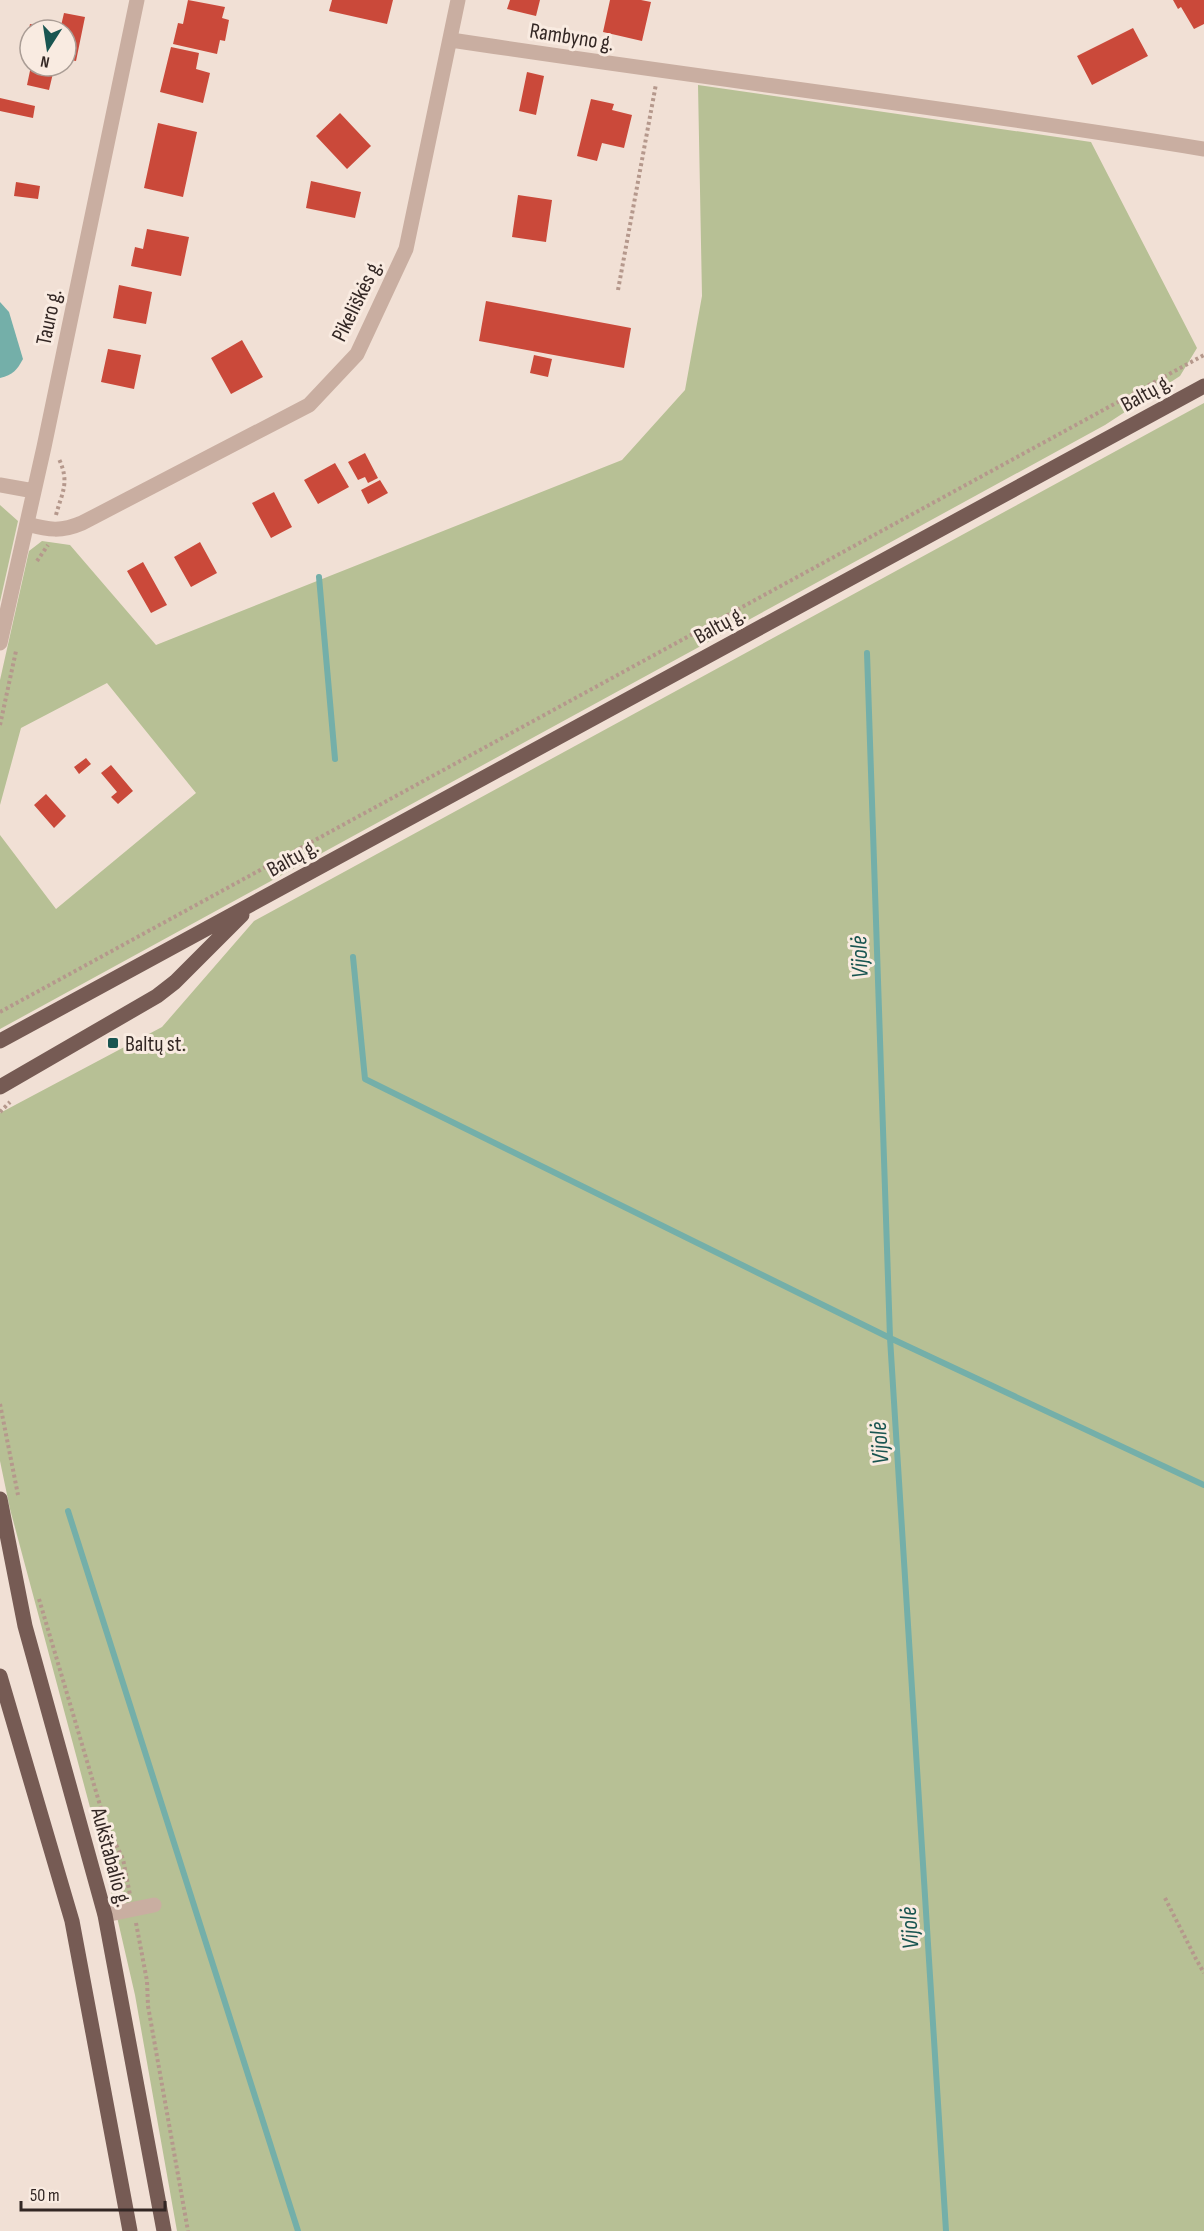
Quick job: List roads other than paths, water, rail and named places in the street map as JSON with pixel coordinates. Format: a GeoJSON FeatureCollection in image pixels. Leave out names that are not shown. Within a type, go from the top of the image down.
{"type":"FeatureCollection","features":[{"type":"Feature","properties":{"kind":"main road","name":"Baltų g."},"geometry":{"type":"LineString","coordinates":[[0,1041],[1204,386]]}},
{"type":"Feature","properties":{"kind":"main road","name":"Baltų g."},"geometry":{"type":"LineString","coordinates":[[0,1087],[157,996],[175,982],[255,902]]}},
{"type":"Feature","properties":{"kind":"main road","name":"Aukštabalio g."},"geometry":{"type":"LineString","coordinates":[[0,1499],[25,1626],[105,1915],[164,2231]]}},
{"type":"Feature","properties":{"kind":"main road"},"geometry":{"type":"LineString","coordinates":[[0,1676],[72,1921],[130,2231]]}},
{"type":"Feature","properties":{"kind":"street","name":"Tauro g."},"geometry":{"type":"LineString","coordinates":[[0,643],[44,447],[137,0]]}},
{"type":"Feature","properties":{"kind":"street","name":"Pikeliškės g."},"geometry":{"type":"LineString","coordinates":[[27,524],[52,530],[66,530],[82,523],[309,405],[357,354],[406,249],[458,0]]}},
{"type":"Feature","properties":{"kind":"street","name":"Rambyno g."},"geometry":{"type":"LineString","coordinates":[[451,40],[658,72],[1114,134],[1204,149]]}},
{"type":"Feature","properties":{"kind":"street"},"geometry":{"type":"LineString","coordinates":[[0,485],[34,491]]}},
{"type":"Feature","properties":{"kind":"street"},"geometry":{"type":"LineString","coordinates":[[105,1915],[153,1905]]}},
{"type":"Feature","properties":{"kind":"water"},"geometry":{"type":"Polygon","coordinates":[[[0,302],[9,312],[23,359],[14,372],[0,378],[0,302]]]}},
{"type":"Feature","properties":{"kind":"waterway"},"geometry":{"type":"LineString","coordinates":[[319,577],[335,759]]}},
{"type":"Feature","properties":{"kind":"waterway","name":"Vijolė"},"geometry":{"type":"LineString","coordinates":[[867,653],[890,1338],[946,2231]]}},
{"type":"Feature","properties":{"kind":"waterway"},"geometry":{"type":"LineString","coordinates":[[353,957],[365,1079],[890,1338],[1204,1485]]}},
{"type":"Feature","properties":{"kind":"waterway"},"geometry":{"type":"LineString","coordinates":[[68,1511],[298,2231]]}},
{"type":"Feature","properties":{"kind":"place","name":"Baltų st."},"geometry":{"type":"Point","coordinates":[113,1043]}}]}
